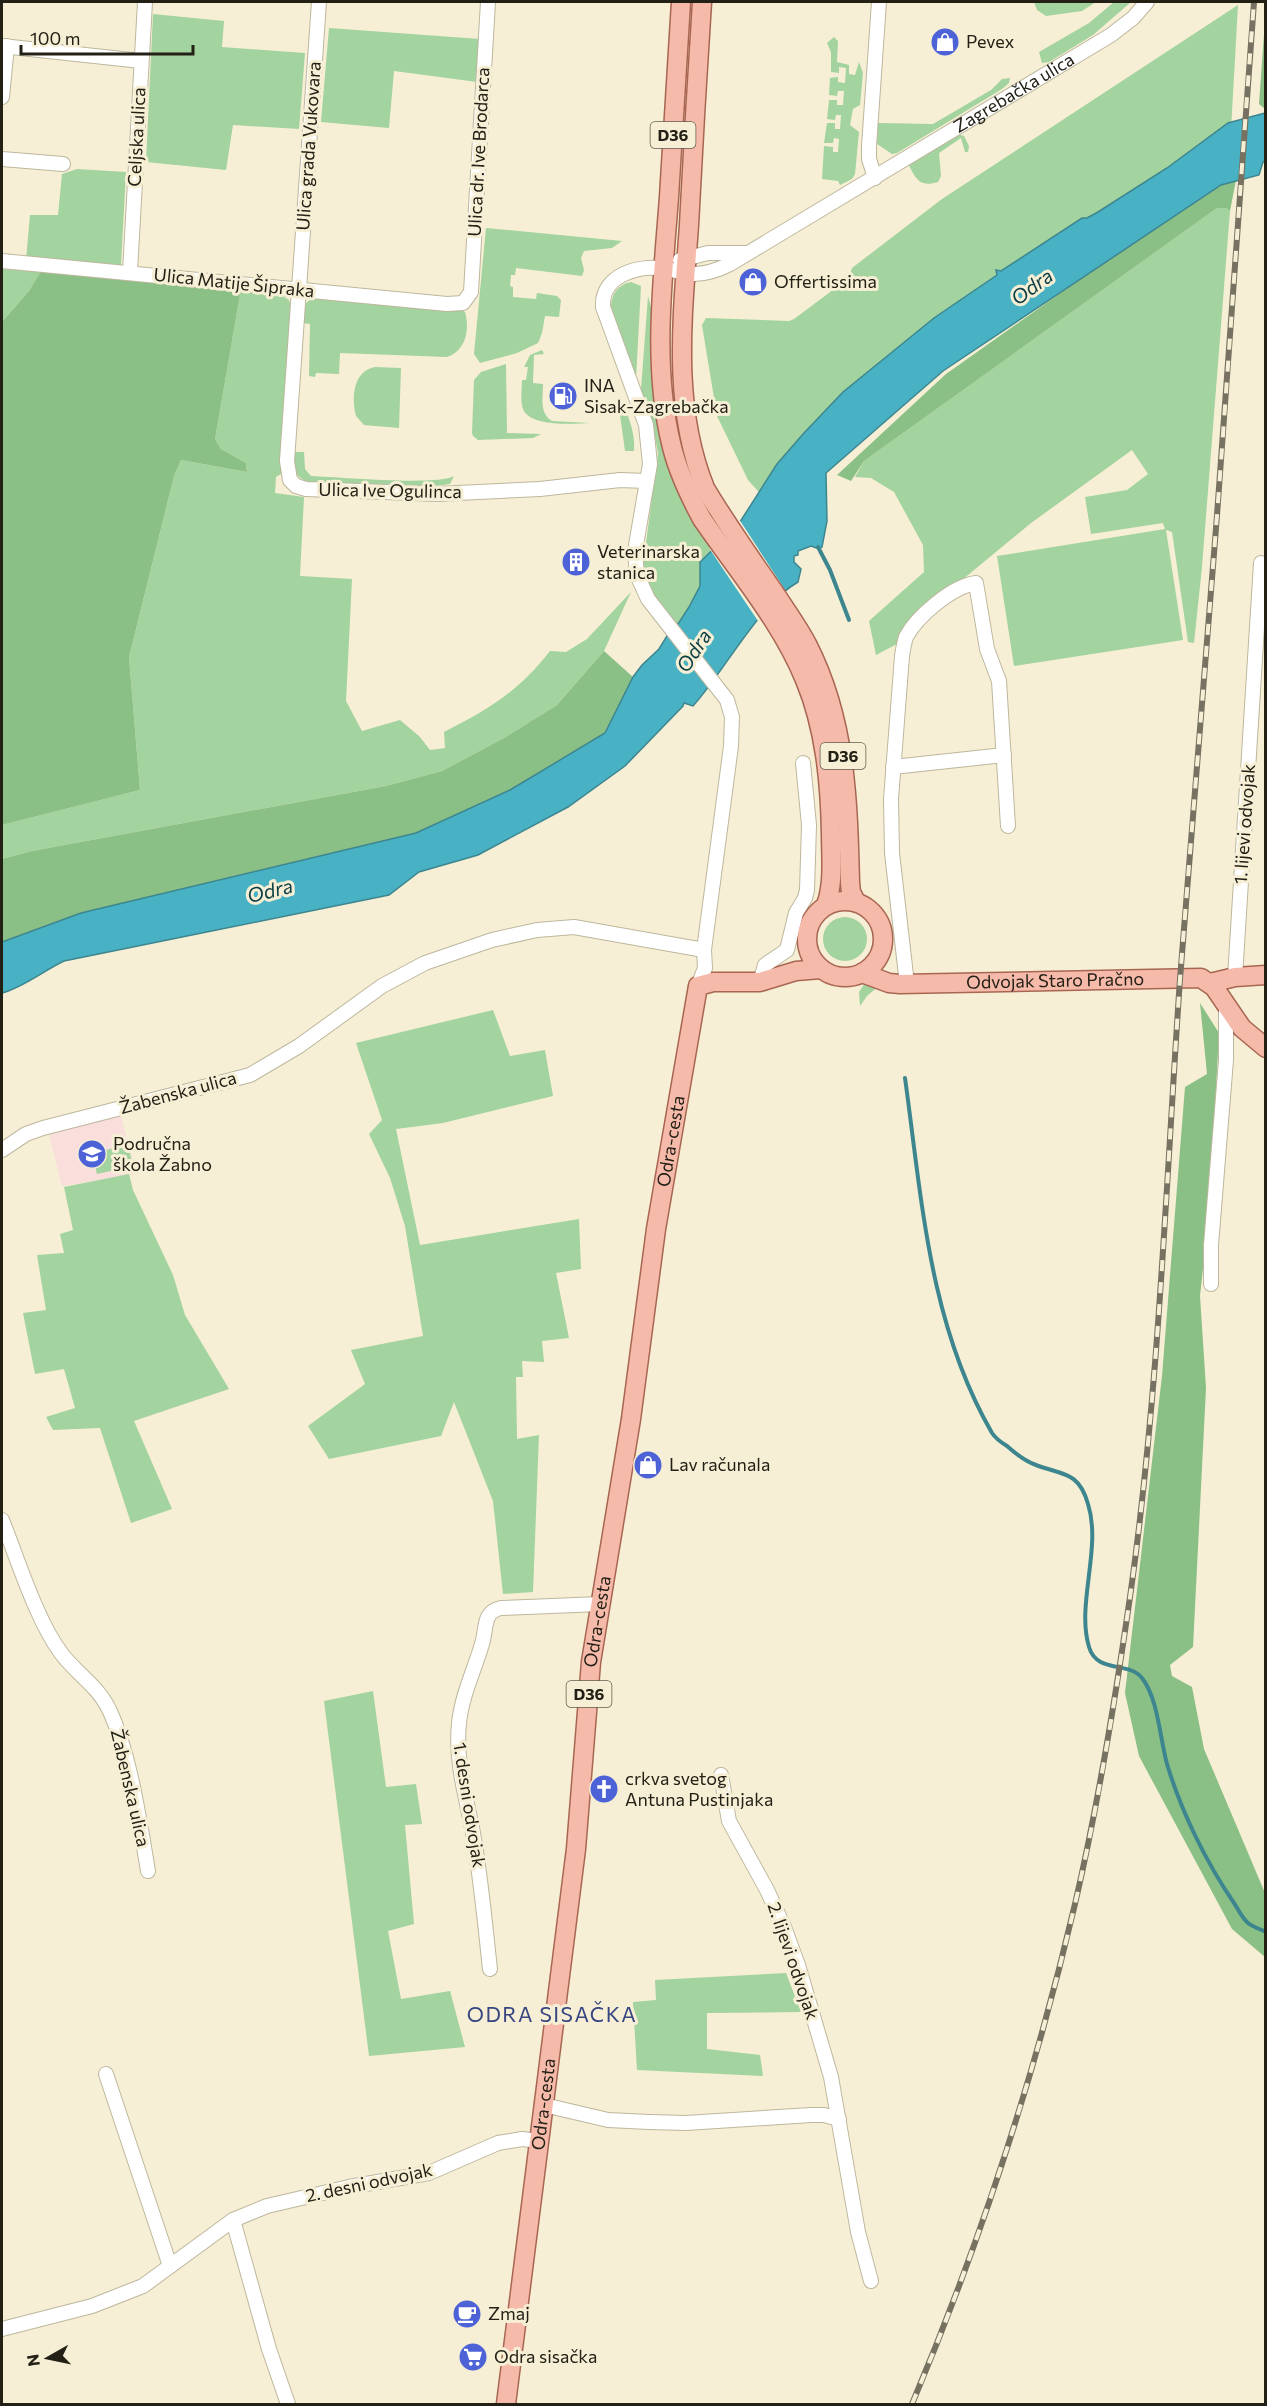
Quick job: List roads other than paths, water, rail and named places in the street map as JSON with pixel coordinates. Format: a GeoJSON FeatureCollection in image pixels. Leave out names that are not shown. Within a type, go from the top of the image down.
{"type":"FeatureCollection","features":[{"type":"Feature","properties":{"kind":"main road","name":"D36"},"geometry":{"type":"LineString","coordinates":[[681,2],[664,268],[662,370],[666,419],[671,445],[680,472],[702,519],[785,625],[807,645],[836,720],[845,767],[850,883],[856,902]]}},
{"type":"Feature","properties":{"kind":"main road","name":"D36"},"geometry":{"type":"LineString","coordinates":[[702,2],[682,342],[685,403],[692,448],[697,468],[715,505],[785,625],[811,695],[827,768],[831,816],[831,884],[826,906],[814,915],[798,956],[780,975]]}},
{"type":"Feature","properties":{"kind":"main road"},"geometry":{"type":"LineString","coordinates":[[826,906],[841,901],[856,902],[877,918],[883,936],[880,953],[876,961],[862,973]]}},
{"type":"Feature","properties":{"kind":"main road"},"geometry":{"type":"LineString","coordinates":[[807,936],[811,957],[821,969]]}},
{"type":"Feature","properties":{"kind":"main road"},"geometry":{"type":"LineString","coordinates":[[880,953],[884,968],[903,984]]}},
{"type":"Feature","properties":{"kind":"main road","name":"D36"},"geometry":{"type":"LineString","coordinates":[[698,986],[713,982],[760,982],[796,970],[821,969],[838,976],[853,976],[862,973]]}},
{"type":"Feature","properties":{"kind":"main road","name":"Odvojak Staro Pračno"},"geometry":{"type":"LineString","coordinates":[[862,973],[889,983],[903,984],[1198,977],[1210,982]]}},
{"type":"Feature","properties":{"kind":"main road"},"geometry":{"type":"LineString","coordinates":[[1266,975],[1235,977],[1210,982],[1242,1028],[1266,1048]]}},
{"type":"Feature","properties":{"kind":"main road","name":"Odra-cesta"},"geometry":{"type":"LineString","coordinates":[[506,2404],[576,1850],[591,1662],[631,1419],[656,1229],[698,986]]}},
{"type":"Feature","properties":{"kind":"street","name":"Celjska ulica"},"geometry":{"type":"LineString","coordinates":[[130,272],[145,2]]}},
{"type":"Feature","properties":{"kind":"street","name":"Ulica grada Vukovara"},"geometry":{"type":"LineString","coordinates":[[299,290],[319,2]]}},
{"type":"Feature","properties":{"kind":"street","name":"Ulica dr. Ive Brodarca"},"geometry":{"type":"LineString","coordinates":[[465,301],[471,291],[488,2]]}},
{"type":"Feature","properties":{"kind":"street"},"geometry":{"type":"LineString","coordinates":[[875,178],[869,159],[869,146],[879,2]]}},
{"type":"Feature","properties":{"kind":"street","name":"Zagrebačka ulica"},"geometry":{"type":"LineString","coordinates":[[723,695],[641,587],[635,564],[650,454],[646,425],[607,320],[602,300],[604,291],[614,279],[637,271],[686,266],[720,269],[1111,35],[1133,18],[1147,2]]}},
{"type":"Feature","properties":{"kind":"street"},"geometry":{"type":"LineString","coordinates":[[2,97],[4,46],[141,61]]}},
{"type":"Feature","properties":{"kind":"street"},"geometry":{"type":"LineString","coordinates":[[2,159],[63,165]]}},
{"type":"Feature","properties":{"kind":"street","name":"Zagrebačka ulica"},"geometry":{"type":"LineString","coordinates":[[686,266],[708,253],[746,253]]}},
{"type":"Feature","properties":{"kind":"street","name":"Ulica Matije Šipraka"},"geometry":{"type":"LineString","coordinates":[[2,261],[455,305],[465,301]]}},
{"type":"Feature","properties":{"kind":"street","name":"Ulica Ive Ogulinca"},"geometry":{"type":"LineString","coordinates":[[299,290],[287,461],[290,480],[296,486],[306,489],[437,494],[540,489],[620,480],[647,481]]}},
{"type":"Feature","properties":{"kind":"street","name":"1. lijevi odvojak"},"geometry":{"type":"LineString","coordinates":[[1235,977],[1251,739],[1261,646],[1261,563]]}},
{"type":"Feature","properties":{"kind":"street"},"geometry":{"type":"LineString","coordinates":[[903,984],[892,853],[893,767],[902,656],[906,639],[916,622],[955,590],[976,583],[987,649],[999,681],[1008,826]]}},
{"type":"Feature","properties":{"kind":"street","name":"Odra-cesta"},"geometry":{"type":"LineString","coordinates":[[698,986],[697,967],[704,950],[732,738],[732,717],[723,695]]}},
{"type":"Feature","properties":{"kind":"street"},"geometry":{"type":"LineString","coordinates":[[1251,739],[1266,737]]}},
{"type":"Feature","properties":{"kind":"street"},"geometry":{"type":"LineString","coordinates":[[893,767],[1004,755]]}},
{"type":"Feature","properties":{"kind":"street"},"geometry":{"type":"LineString","coordinates":[[760,982],[765,965],[787,950],[790,930],[807,890],[810,825],[802,763]]}},
{"type":"Feature","properties":{"kind":"street","name":"Žabenska ulica"},"geometry":{"type":"LineString","coordinates":[[2,1150],[26,1134],[43,1128],[250,1075],[291,1051],[382,986],[425,963],[454,951],[492,940],[557,927],[594,929],[704,950]]}},
{"type":"Feature","properties":{"kind":"street"},"geometry":{"type":"LineString","coordinates":[[1211,1284],[1211,1245],[1226,1060],[1226,1005]]}},
{"type":"Feature","properties":{"kind":"street","name":"Žabenska ulica"},"geometry":{"type":"LineString","coordinates":[[2,1520],[47,1630],[62,1653],[100,1693],[112,1716],[123,1747],[148,1871]]}},
{"type":"Feature","properties":{"kind":"street","name":"1. desni odvojak"},"geometry":{"type":"LineString","coordinates":[[490,1970],[479,1875],[462,1786],[458,1745],[459,1720],[466,1686],[482,1645],[488,1615],[494,1610],[600,1604]]}},
{"type":"Feature","properties":{"kind":"street","name":"2. lijevi odvojak"},"geometry":{"type":"LineString","coordinates":[[720,1775],[729,1821],[771,1899],[798,1965],[831,2077],[858,2232],[871,2281]]}},
{"type":"Feature","properties":{"kind":"street"},"geometry":{"type":"LineString","coordinates":[[106,2074],[170,2266]]}},
{"type":"Feature","properties":{"kind":"street"},"geometry":{"type":"LineString","coordinates":[[544,2105],[608,2120],[640,2122],[686,2122],[811,2115],[824,2115],[839,2119]]}},
{"type":"Feature","properties":{"kind":"street","name":"2. desni odvojak"},"geometry":{"type":"LineString","coordinates":[[2,2329],[92,2306],[126,2294],[143,2286],[233,2220],[267,2206],[429,2174],[498,2143],[522,2139],[539,2141]]}},
{"type":"Feature","properties":{"kind":"street"},"geometry":{"type":"LineString","coordinates":[[233,2220],[269,2349],[288,2404]]}},
{"type":"Feature","properties":{"kind":"water","name":"Odra"},"geometry":{"type":"Polygon","coordinates":[[[1265,113],[1265,161],[1259,175],[1221,185],[943,371],[826,473],[827,521],[822,547],[819,549],[811,546],[798,551],[798,555],[794,556],[794,562],[801,569],[798,582],[784,592],[756,622],[693,706],[684,703],[625,766],[568,807],[478,855],[419,872],[389,895],[64,961],[18,987],[2,993],[2,942],[81,913],[416,833],[510,790],[605,733],[633,677],[659,649],[673,626],[678,624],[689,607],[700,586],[700,562],[738,525],[777,464],[843,392],[934,318],[997,275],[996,270],[1001,271],[1082,218],[1098,212],[1167,168],[1228,123],[1265,113]]]}},
{"type":"Feature","properties":{"kind":"waterway"},"geometry":{"type":"LineString","coordinates":[[818,547],[830,570],[849,620]]}},
{"type":"Feature","properties":{"kind":"waterway"},"geometry":{"type":"LineString","coordinates":[[905,1078],[931,1260],[954,1349],[971,1391],[997,1439],[1028,1461],[1062,1473],[1080,1485],[1092,1521],[1085,1613],[1089,1647],[1099,1661],[1136,1673],[1147,1686],[1155,1707],[1167,1764],[1179,1800],[1195,1836],[1244,1919],[1266,1932]]}},
{"type":"Feature","properties":{"kind":"railway"},"geometry":{"type":"LineString","coordinates":[[912,2404],[983,2220],[1042,2032],[1075,1904],[1092,1826],[1131,1590],[1141,1514],[1161,1285],[1180,979],[1217,515],[1254,2]]}},
{"type":"Feature","properties":{"kind":"place","name":"Pevex"},"geometry":{"type":"Point","coordinates":[945,42]}},
{"type":"Feature","properties":{"kind":"place","name":"Offertissima"},"geometry":{"type":"Point","coordinates":[753,282]}},
{"type":"Feature","properties":{"kind":"place","name":"INA Sisak-Zagrebačka"},"geometry":{"type":"Point","coordinates":[563,396]}},
{"type":"Feature","properties":{"kind":"place","name":"Veterinarska stanica"},"geometry":{"type":"Point","coordinates":[576,562]}},
{"type":"Feature","properties":{"kind":"place","name":"Područna škola Žabno"},"geometry":{"type":"Point","coordinates":[92,1154]}},
{"type":"Feature","properties":{"kind":"place","name":"Lav računala"},"geometry":{"type":"Point","coordinates":[648,1465]}},
{"type":"Feature","properties":{"kind":"place","name":"crkva svetog Antuna Pustinjaka"},"geometry":{"type":"Point","coordinates":[604,1789]}},
{"type":"Feature","properties":{"kind":"place","name":"Zmaj"},"geometry":{"type":"Point","coordinates":[467,2314]}},
{"type":"Feature","properties":{"kind":"place","name":"Odra sisačka"},"geometry":{"type":"Point","coordinates":[473,2357]}},
{"type":"Feature","properties":{"kind":"district","name":"ODRA SISAČKA"},"geometry":{"type":"Point","coordinates":[552,2015]}}]}
